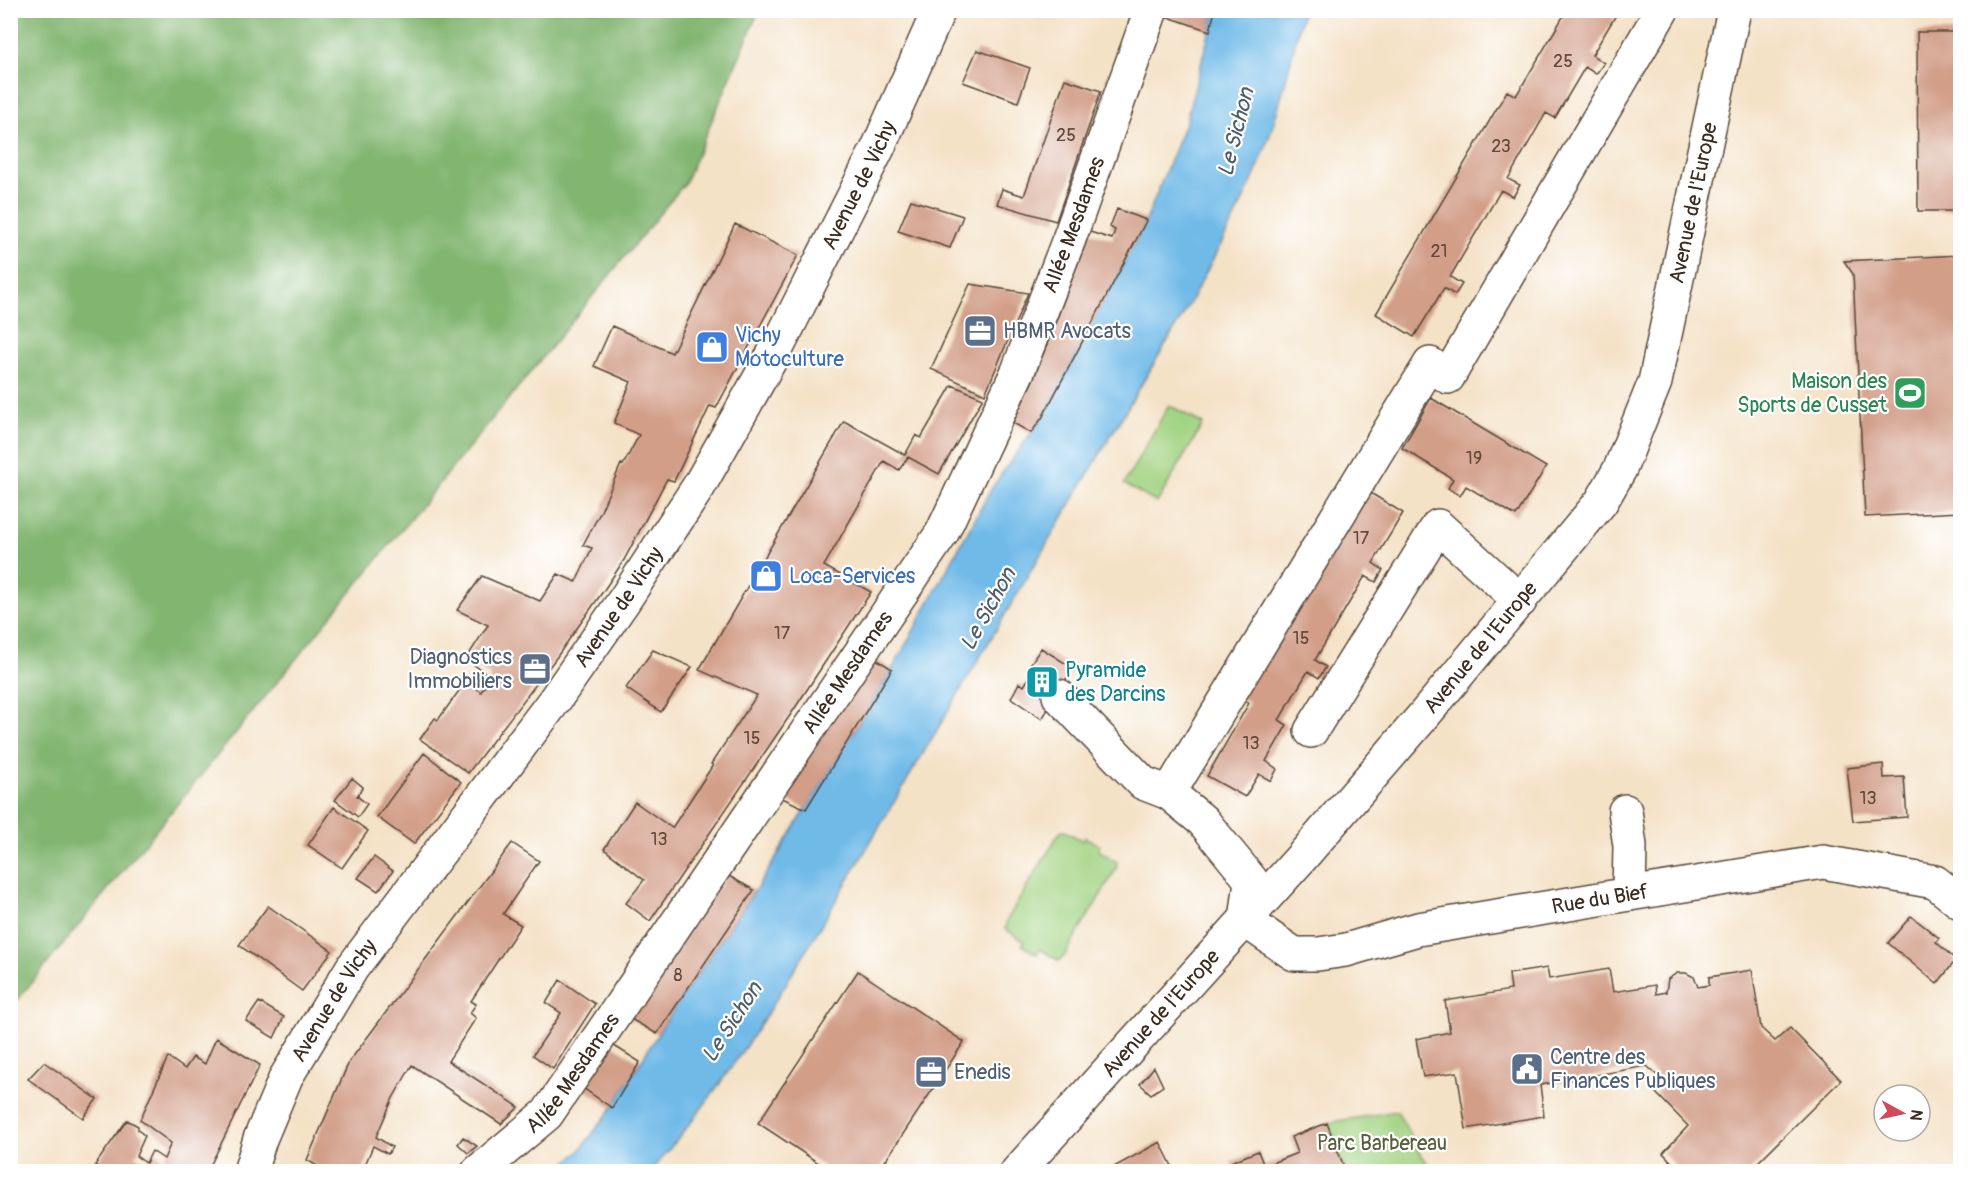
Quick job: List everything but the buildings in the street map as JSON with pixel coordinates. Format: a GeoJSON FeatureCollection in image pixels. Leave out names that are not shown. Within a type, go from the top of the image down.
{"type":"FeatureCollection","features":[{"type":"Feature","properties":{"kind":"street","name":"Avenue de Vichy"},"geometry":{"type":"LineString","coordinates":[[250,1172],[260,1139],[286,1077],[352,968],[554,701],[625,599],[699,486],[778,346],[878,148],[939,10]]}},
{"type":"Feature","properties":{"kind":"street","name":"Allée Mesdames"},"geometry":{"type":"LineString","coordinates":[[478,1172],[547,1114],[942,533],[1018,371],[1069,239],[1151,10]]}},
{"type":"Feature","properties":{"kind":"street"},"geometry":{"type":"LineString","coordinates":[[1169,793],[1430,364],[1448,377],[1662,10]]}},
{"type":"Feature","properties":{"kind":"street","name":"Avenue de l'Europe"},"geometry":{"type":"LineString","coordinates":[[1017,1172],[1246,921],[1425,714],[1601,502],[1620,468],[1655,382],[1734,10]]}},
{"type":"Feature","properties":{"kind":"street"},"geometry":{"type":"LineString","coordinates":[[1311,731],[1438,526],[1520,601]]}},
{"type":"Feature","properties":{"kind":"street"},"geometry":{"type":"LineString","coordinates":[[1059,696],[1143,783],[1169,793],[1203,821],[1251,880],[1246,921]]}},
{"type":"Feature","properties":{"kind":"street"},"geometry":{"type":"LineString","coordinates":[[1625,811],[1630,846],[1629,894]]}},
{"type":"Feature","properties":{"kind":"street","name":"Rue du Bief"},"geometry":{"type":"LineString","coordinates":[[1246,921],[1294,954],[1318,954],[1346,950],[1418,928],[1823,862],[1935,882],[1960,902]]}},
{"type":"Feature","properties":{"kind":"green space"},"geometry":{"type":"Polygon","coordinates":[[[11,10],[759,11],[685,183],[11,1008],[11,10]]]}},
{"type":"Feature","properties":{"kind":"green space"},"geometry":{"type":"Polygon","coordinates":[[[1169,405],[1203,424],[1157,503],[1124,484],[1169,405]]]}},
{"type":"Feature","properties":{"kind":"green space"},"geometry":{"type":"Polygon","coordinates":[[[1063,830],[1083,841],[1085,837],[1100,846],[1098,850],[1117,862],[1116,869],[1065,955],[1059,961],[1040,949],[1037,954],[1022,945],[1024,941],[1005,929],[1007,920],[1063,830]]]}},
{"type":"Feature","properties":{"kind":"green space","name":"Parc Barbereau"},"geometry":{"type":"Polygon","coordinates":[[[1397,1111],[1422,1156],[1434,1171],[1346,1171],[1327,1123],[1397,1111]]]}},
{"type":"Feature","properties":{"kind":"water","name":"Le Sichon"},"geometry":{"type":"Polygon","coordinates":[[[1215,11],[1303,11],[1278,108],[1259,165],[1233,221],[1185,312],[801,959],[716,1089],[651,1171],[554,1172],[578,1153],[612,1108],[671,1013],[761,882],[894,666],[993,486],[1042,418],[1145,223],[1186,121],[1215,11]]]}},
{"type":"Feature","properties":{"kind":"place","name":"HBMR Avocats"},"geometry":{"type":"Point","coordinates":[980,331]}},
{"type":"Feature","properties":{"kind":"place","name":"Vichy Motoculture"},"geometry":{"type":"Point","coordinates":[712,347]}},
{"type":"Feature","properties":{"kind":"place","name":"Maison des Sports de Cusset"},"geometry":{"type":"Point","coordinates":[1910,393]}},
{"type":"Feature","properties":{"kind":"place","name":"Loca-Services"},"geometry":{"type":"Point","coordinates":[766,576]}},
{"type":"Feature","properties":{"kind":"place","name":"Diagnostics Immobiliers"},"geometry":{"type":"Point","coordinates":[535,669]}},
{"type":"Feature","properties":{"kind":"place","name":"Pyramide des Darcins"},"geometry":{"type":"Point","coordinates":[1042,682]}},
{"type":"Feature","properties":{"kind":"place","name":"Centre des Finances Publiques"},"geometry":{"type":"Point","coordinates":[1527,1069]}},
{"type":"Feature","properties":{"kind":"place","name":"Enedis"},"geometry":{"type":"Point","coordinates":[931,1072]}}]}
